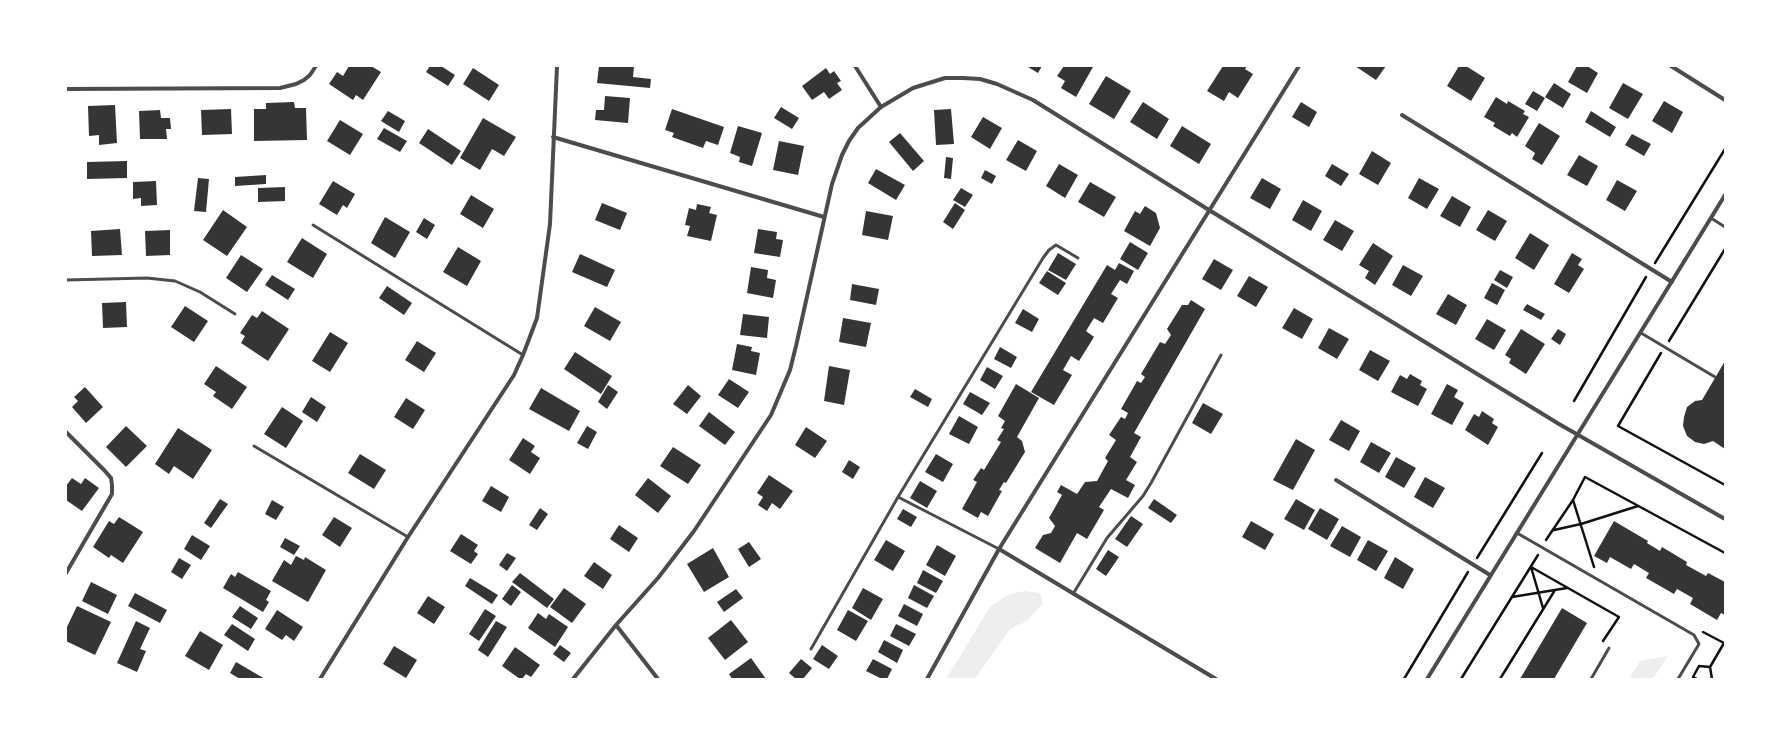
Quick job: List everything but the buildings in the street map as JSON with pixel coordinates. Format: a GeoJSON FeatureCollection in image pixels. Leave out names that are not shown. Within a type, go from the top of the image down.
{"type":"FeatureCollection","features":[{"type":"Feature","properties":{"kind":"street"},"geometry":{"type":"LineString","coordinates":[[66,88],[280,88],[296,84],[304,80],[316,66]]}},
{"type":"Feature","properties":{"kind":"street"},"geometry":{"type":"LineString","coordinates":[[320,679],[408,537],[514,375],[523,355],[537,318],[550,224],[553,137],[558,66]]}},
{"type":"Feature","properties":{"kind":"street"},"geometry":{"type":"LineString","coordinates":[[855,66],[881,107]]}},
{"type":"Feature","properties":{"kind":"street"},"geometry":{"type":"LineString","coordinates":[[927,679],[999,549],[1299,66]]}},
{"type":"Feature","properties":{"kind":"street"},"geometry":{"type":"LineString","coordinates":[[1671,66],[1725,100]]}},
{"type":"Feature","properties":{"kind":"street"},"geometry":{"type":"LineString","coordinates":[[573,679],[616,625],[658,578],[694,531],[771,415],[781,395],[796,346],[832,184],[842,155],[858,128],[881,107],[913,88],[945,78],[963,78],[997,84],[1046,107],[1209,210],[1578,435],[1725,519]]}},
{"type":"Feature","properties":{"kind":"street"},"geometry":{"type":"LineString","coordinates":[[1402,115],[1672,282]]}},
{"type":"Feature","properties":{"kind":"street"},"geometry":{"type":"LineString","coordinates":[[553,137],[824,217]]}},
{"type":"Feature","properties":{"kind":"street"},"geometry":{"type":"LineString","coordinates":[[1427,679],[1725,195]]}},
{"type":"Feature","properties":{"kind":"street"},"geometry":{"type":"LineString","coordinates":[[66,432],[111,478],[112,494],[66,573]]}},
{"type":"Feature","properties":{"kind":"street"},"geometry":{"type":"LineString","coordinates":[[1336,480],[1490,575]]}},
{"type":"Feature","properties":{"kind":"street"},"geometry":{"type":"LineString","coordinates":[[999,549],[1216,679]]}},
{"type":"Feature","properties":{"kind":"street"},"geometry":{"type":"LineString","coordinates":[[616,625],[658,679]]}},
{"type":"Feature","properties":{"kind":"lane"},"geometry":{"type":"LineString","coordinates":[[1712,218],[1725,226]]}},
{"type":"Feature","properties":{"kind":"lane"},"geometry":{"type":"LineString","coordinates":[[313,225],[523,355]]}},
{"type":"Feature","properties":{"kind":"lane"},"geometry":{"type":"LineString","coordinates":[[811,649],[898,497],[1043,258],[1049,250],[1056,245],[1078,258]]}},
{"type":"Feature","properties":{"kind":"lane"},"geometry":{"type":"LineString","coordinates":[[66,280],[147,278],[175,281],[200,292],[235,314]]}},
{"type":"Feature","properties":{"kind":"lane"},"geometry":{"type":"LineString","coordinates":[[1641,333],[1664,348],[1716,377]]}},
{"type":"Feature","properties":{"kind":"lane"},"geometry":{"type":"LineString","coordinates":[[1073,594],[1107,538],[1143,496],[1221,355]]}},
{"type":"Feature","properties":{"kind":"lane"},"geometry":{"type":"LineString","coordinates":[[254,446],[408,537]]}},
{"type":"Feature","properties":{"kind":"lane"},"geometry":{"type":"LineString","coordinates":[[898,497],[999,549]]}},
{"type":"Feature","properties":{"kind":"lane"},"geometry":{"type":"LineString","coordinates":[[1518,533],[1694,635],[1699,644],[1678,679]]}},
{"type":"Feature","properties":{"kind":"lane"},"geometry":{"type":"LineString","coordinates":[[1591,679],[1610,648]]}},
{"type":"Feature","properties":{"kind":"path"},"geometry":{"type":"LineString","coordinates":[[1725,249],[1618,426],[1725,485]]}},
{"type":"Feature","properties":{"kind":"path"},"geometry":{"type":"LineString","coordinates":[[1462,679],[1585,477],[1725,553]]}},
{"type":"Feature","properties":{"kind":"path"},"geometry":{"type":"LineString","coordinates":[[1572,500],[1595,569]]}},
{"type":"Feature","properties":{"kind":"path"},"geometry":{"type":"LineString","coordinates":[[1554,530],[1581,524],[1639,506]]}},
{"type":"Feature","properties":{"kind":"path"},"geometry":{"type":"LineString","coordinates":[[1531,567],[1618,617],[1599,648]]}},
{"type":"Feature","properties":{"kind":"path"},"geometry":{"type":"LineString","coordinates":[[1531,567],[1544,609]]}},
{"type":"Feature","properties":{"kind":"path"},"geometry":{"type":"LineString","coordinates":[[1512,598],[1568,588]]}},
{"type":"Feature","properties":{"kind":"path"},"geometry":{"type":"LineString","coordinates":[[1500,679],[1555,590]]}},
{"type":"Feature","properties":{"kind":"path"},"geometry":{"type":"LineString","coordinates":[[1710,667],[1712,679]]}},
{"type":"Feature","properties":{"kind":"shaded area"},"geometry":{"type":"Polygon","coordinates":[[[1025,591],[1040,593],[1043,603],[1027,621],[1010,629],[975,679],[946,679],[990,607],[1009,594],[1025,591]]]}},
{"type":"Feature","properties":{"kind":"shaded area"},"geometry":{"type":"Polygon","coordinates":[[[1668,656],[1653,679],[1629,679],[1640,661],[1668,656]]]}}]}
